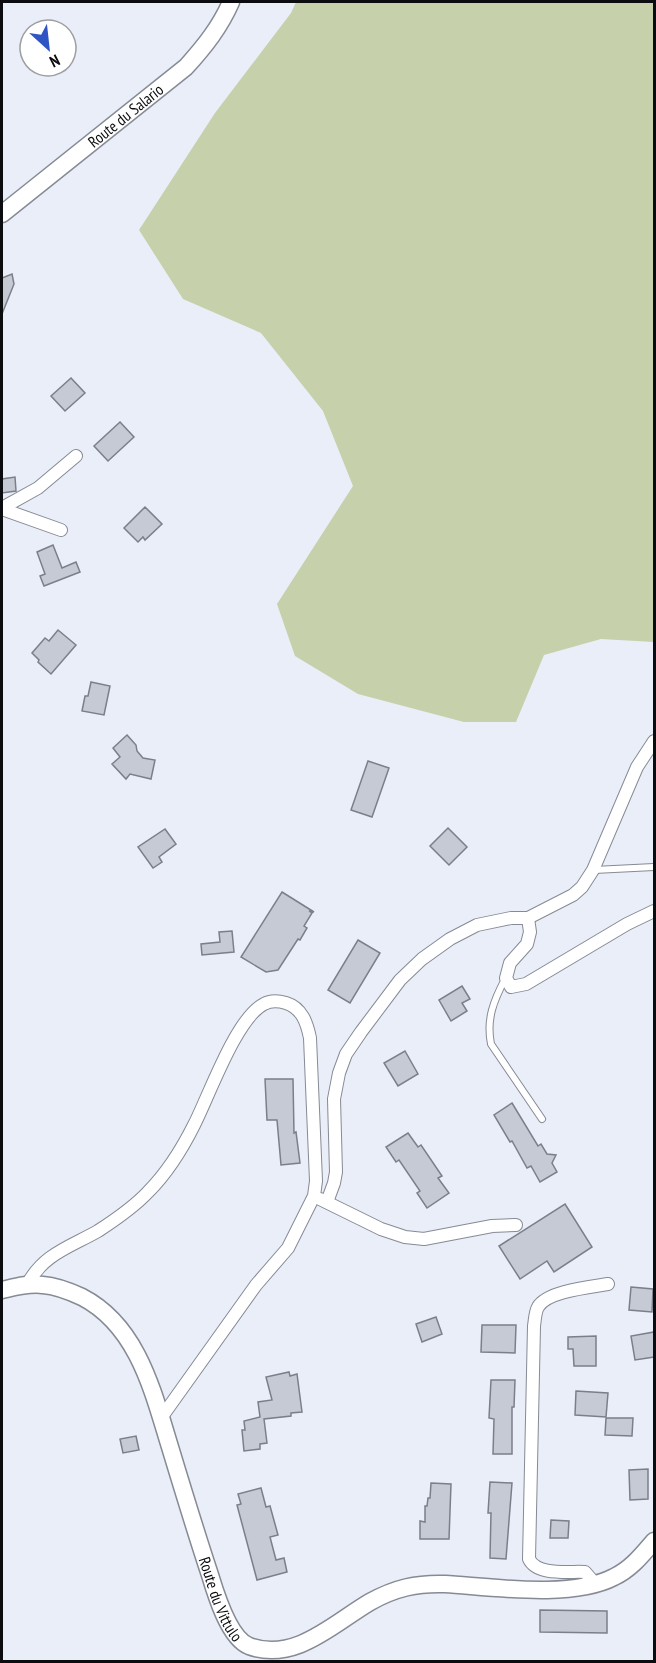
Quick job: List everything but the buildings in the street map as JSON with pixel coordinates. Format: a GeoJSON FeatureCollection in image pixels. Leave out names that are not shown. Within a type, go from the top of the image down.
{"type":"FeatureCollection","features":[{"type":"Feature","properties":{"kind":"street","name":"Route du Salario"},"geometry":{"type":"LineString","coordinates":[[2,214],[186,67],[208,44],[231,2]]}},
{"type":"Feature","properties":{"kind":"street"},"geometry":{"type":"LineString","coordinates":[[2,509],[38,488],[76,456]]}},
{"type":"Feature","properties":{"kind":"street"},"geometry":{"type":"LineString","coordinates":[[2,509],[60,530]]}},
{"type":"Feature","properties":{"kind":"street"},"geometry":{"type":"LineString","coordinates":[[327,1202],[336,1172],[334,1099],[339,1073],[346,1054],[400,980],[422,959],[450,939],[477,925],[511,918],[528,918],[573,895],[582,887],[593,870],[637,767],[654,741]]}},
{"type":"Feature","properties":{"kind":"street"},"geometry":{"type":"LineString","coordinates":[[528,918],[530,932],[527,944],[510,963],[506,978],[510,987],[526,984],[627,924],[654,911]]}},
{"type":"Feature","properties":{"kind":"street"},"geometry":{"type":"LineString","coordinates":[[27,1285],[45,1260],[98,1230],[149,1192],[180,1150],[195,1124],[231,1047],[247,1019],[264,1004],[278,1001],[291,1004],[300,1012],[306,1022],[310,1038],[316,1181],[314,1196],[288,1248],[256,1285],[161,1418]]}},
{"type":"Feature","properties":{"kind":"street"},"geometry":{"type":"LineString","coordinates":[[314,1196],[381,1229],[405,1237],[424,1239],[492,1226],[516,1225]]}},
{"type":"Feature","properties":{"kind":"street"},"geometry":{"type":"LineString","coordinates":[[596,1585],[585,1572],[539,1569],[532,1565],[529,1559],[534,1326],[537,1308],[543,1302],[560,1293],[608,1284]]}},
{"type":"Feature","properties":{"kind":"street","name":"Route du Vittulo"},"geometry":{"type":"LineString","coordinates":[[2,1290],[27,1285],[66,1289],[98,1305],[121,1327],[138,1354],[161,1418],[217,1600],[237,1636],[248,1646],[270,1650],[285,1649],[310,1641],[372,1601],[418,1584],[548,1590],[575,1589],[596,1585],[614,1577],[635,1563],[654,1541]]}},
{"type":"Feature","properties":{"kind":"lane"},"geometry":{"type":"LineString","coordinates":[[593,870],[654,867]]}},
{"type":"Feature","properties":{"kind":"lane"},"geometry":{"type":"LineString","coordinates":[[506,978],[494,1000],[490,1014],[488,1031],[491,1044],[542,1119]]}},
{"type":"Feature","properties":{"kind":"green space"},"geometry":{"type":"Polygon","coordinates":[[[296,2],[654,2],[654,642],[601,639],[544,655],[516,722],[464,722],[358,694],[295,656],[277,604],[353,486],[323,411],[261,333],[183,299],[139,230],[215,113],[291,13],[296,2]]]}}]}
